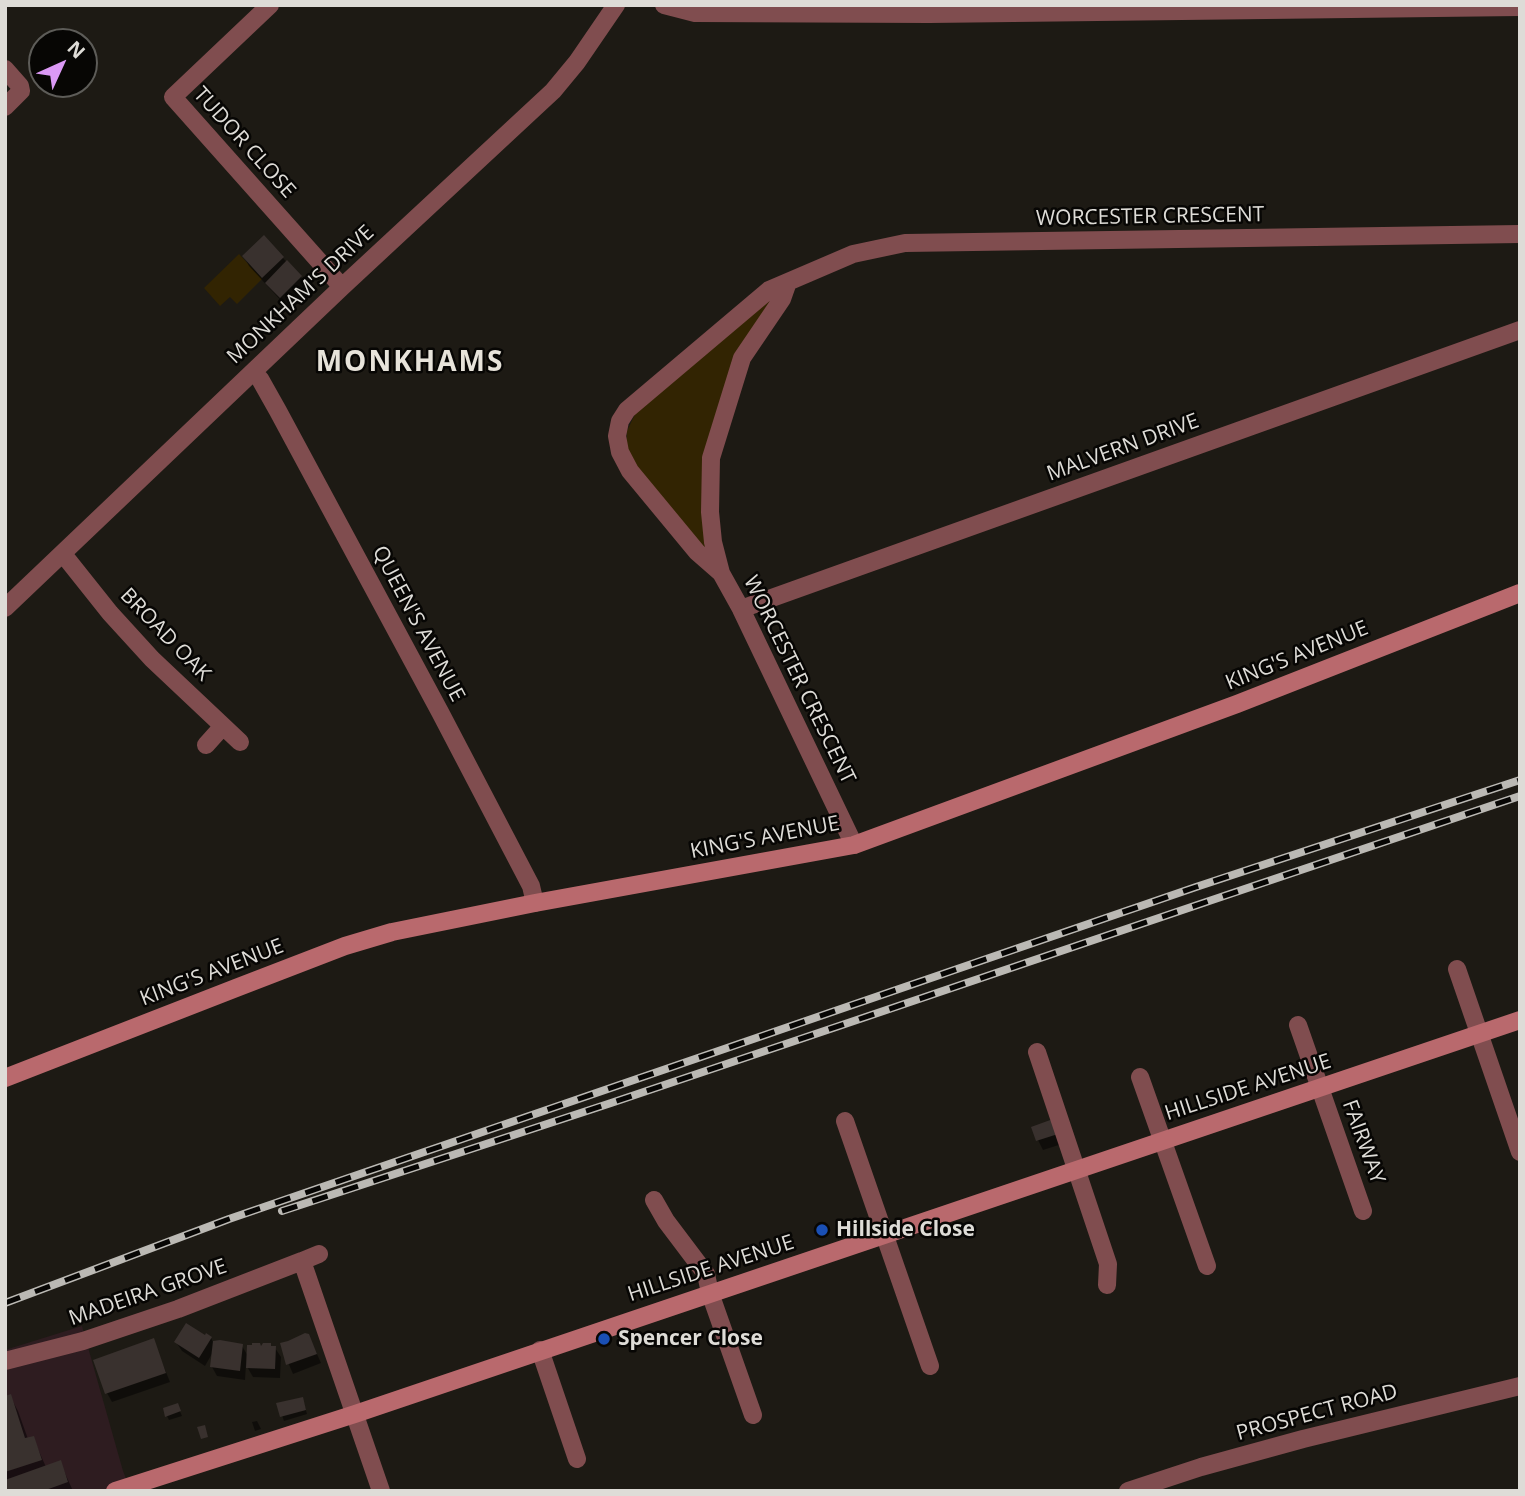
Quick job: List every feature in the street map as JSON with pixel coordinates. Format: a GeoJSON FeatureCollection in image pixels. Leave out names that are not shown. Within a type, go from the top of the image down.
{"type":"FeatureCollection","features":[{"type":"Feature","properties":{"kind":"street","name":"TUDOR CLOSE"},"geometry":{"type":"LineString","coordinates":[[270,5],[173,97],[342,287]]}},
{"type":"Feature","properties":{"kind":"street","name":"MONKHAM'S DRIVE"},"geometry":{"type":"LineString","coordinates":[[5,608],[342,287],[553,91],[577,62],[616,5]]}},
{"type":"Feature","properties":{"kind":"street"},"geometry":{"type":"LineString","coordinates":[[664,5],[695,13],[915,14],[1520,7]]}},
{"type":"Feature","properties":{"kind":"street"},"geometry":{"type":"LineString","coordinates":[[5,69],[20,86],[21,91],[5,107]]}},
{"type":"Feature","properties":{"kind":"street","name":"WORCESTER CRESCENT"},"geometry":{"type":"LineString","coordinates":[[721,573],[697,552],[631,471],[620,452],[617,436],[620,421],[627,410],[646,393],[769,290],[853,254],[905,243],[1520,234]]}},
{"type":"Feature","properties":{"kind":"street","name":"WORCESTER CRESCENT"},"geometry":{"type":"LineString","coordinates":[[788,282],[782,299],[743,358],[711,458],[710,512],[713,542],[721,573],[741,609],[854,845]]}},
{"type":"Feature","properties":{"kind":"street","name":"MALVERN DRIVE"},"geometry":{"type":"LineString","coordinates":[[741,609],[1520,330]]}},
{"type":"Feature","properties":{"kind":"street","name":"QUEEN'S AVENUE"},"geometry":{"type":"LineString","coordinates":[[253,372],[260,379],[278,411],[440,712],[531,886],[534,903]]}},
{"type":"Feature","properties":{"kind":"street","name":"BROAD OAK"},"geometry":{"type":"LineString","coordinates":[[63,554],[110,613],[240,742]]}},
{"type":"Feature","properties":{"kind":"street","name":"KING'S AVENUE"},"geometry":{"type":"LineString","coordinates":[[5,1078],[345,946],[392,932],[534,903],[854,845],[1237,704],[1520,593]]}},
{"type":"Feature","properties":{"kind":"street"},"geometry":{"type":"LineString","coordinates":[[206,745],[223,726]]}},
{"type":"Feature","properties":{"kind":"street"},"geometry":{"type":"LineString","coordinates":[[1457,969],[1520,1152]]}},
{"type":"Feature","properties":{"kind":"street","name":"HILLSIDE AVENUE"},"geometry":{"type":"LineString","coordinates":[[115,1491],[355,1414],[1520,1020]]}},
{"type":"Feature","properties":{"kind":"street","name":"FAIRWAY"},"geometry":{"type":"LineString","coordinates":[[1298,1025],[1363,1211]]}},
{"type":"Feature","properties":{"kind":"street"},"geometry":{"type":"LineString","coordinates":[[1037,1052],[1108,1264],[1107,1285]]}},
{"type":"Feature","properties":{"kind":"street"},"geometry":{"type":"LineString","coordinates":[[1140,1077],[1207,1266]]}},
{"type":"Feature","properties":{"kind":"street"},"geometry":{"type":"LineString","coordinates":[[845,1121],[930,1366]]}},
{"type":"Feature","properties":{"kind":"street"},"geometry":{"type":"LineString","coordinates":[[654,1200],[666,1221],[706,1274],[710,1293],[753,1415]]}},
{"type":"Feature","properties":{"kind":"street","name":"MADEIRA GROVE"},"geometry":{"type":"LineString","coordinates":[[5,1361],[95,1337],[178,1309],[319,1254]]}},
{"type":"Feature","properties":{"kind":"street"},"geometry":{"type":"LineString","coordinates":[[302,1261],[381,1491]]}},
{"type":"Feature","properties":{"kind":"street"},"geometry":{"type":"LineString","coordinates":[[540,1350],[577,1459]]}},
{"type":"Feature","properties":{"kind":"street","name":"PROSPECT ROAD"},"geometry":{"type":"LineString","coordinates":[[1128,1491],[1201,1467],[1303,1439],[1520,1386]]}},
{"type":"Feature","properties":{"kind":"shaded area"},"geometry":{"type":"Polygon","coordinates":[[[239,254],[262,279],[237,304],[230,297],[220,306],[204,288],[239,254]]]}},
{"type":"Feature","properties":{"kind":"shaded area"},"geometry":{"type":"Polygon","coordinates":[[[772,294],[775,299],[730,373],[711,429],[703,472],[707,555],[637,467],[626,447],[627,431],[637,410],[772,294]]]}},
{"type":"Feature","properties":{"kind":"shaded area"},"geometry":{"type":"Polygon","coordinates":[[[82,1326],[131,1491],[5,1491],[5,1350],[82,1326]]]}},
{"type":"Feature","properties":{"kind":"building"},"geometry":{"type":"Polygon","coordinates":[[[264,235],[284,257],[262,278],[242,256],[264,235]]]}},
{"type":"Feature","properties":{"kind":"building"},"geometry":{"type":"Polygon","coordinates":[[[287,260],[302,276],[280,298],[265,283],[287,260]]]}},
{"type":"Feature","properties":{"kind":"building"},"geometry":{"type":"Polygon","coordinates":[[[1053,1119],[1058,1134],[1036,1141],[1031,1127],[1053,1119]]]}},
{"type":"Feature","properties":{"kind":"building"},"geometry":{"type":"Polygon","coordinates":[[[186,1323],[212,1337],[199,1358],[174,1342],[186,1323]]]}},
{"type":"Feature","properties":{"kind":"building"},"geometry":{"type":"Polygon","coordinates":[[[305,1333],[309,1334],[317,1354],[286,1365],[280,1343],[305,1333]]]}},
{"type":"Feature","properties":{"kind":"building"},"geometry":{"type":"Polygon","coordinates":[[[154,1338],[166,1373],[105,1394],[93,1360],[154,1338]]]}},
{"type":"Feature","properties":{"kind":"building"},"geometry":{"type":"Polygon","coordinates":[[[213,1341],[243,1344],[240,1371],[210,1367],[213,1341]]]}},
{"type":"Feature","properties":{"kind":"building"},"geometry":{"type":"Polygon","coordinates":[[[260,1343],[261,1346],[263,1343],[271,1343],[271,1346],[276,1346],[275,1369],[246,1368],[247,1345],[260,1343]]]}},
{"type":"Feature","properties":{"kind":"building"},"geometry":{"type":"Polygon","coordinates":[[[11,1394],[25,1438],[34,1436],[42,1460],[5,1472],[5,1396],[11,1394]]]}},
{"type":"Feature","properties":{"kind":"building"},"geometry":{"type":"Polygon","coordinates":[[[303,1397],[306,1410],[280,1417],[276,1403],[303,1397]]]}},
{"type":"Feature","properties":{"kind":"building"},"geometry":{"type":"Polygon","coordinates":[[[178,1403],[181,1411],[165,1417],[163,1408],[178,1403]]]}},
{"type":"Feature","properties":{"kind":"building"},"geometry":{"type":"Polygon","coordinates":[[[205,1425],[208,1437],[201,1439],[197,1427],[205,1425]]]}},
{"type":"Feature","properties":{"kind":"building"},"geometry":{"type":"Polygon","coordinates":[[[61,1460],[68,1482],[43,1491],[5,1491],[5,1480],[61,1460]]]}},
{"type":"Feature","properties":{"kind":"railway"},"geometry":{"type":"LineString","coordinates":[[5,1303],[229,1219],[1196,887],[1520,780]]}},
{"type":"Feature","properties":{"kind":"railway"},"geometry":{"type":"LineString","coordinates":[[282,1211],[611,1103],[1520,796]]}},
{"type":"Feature","properties":{"kind":"place","name":"Hillside Close"},"geometry":{"type":"Point","coordinates":[822,1230]}},
{"type":"Feature","properties":{"kind":"place","name":"Spencer Close"},"geometry":{"type":"Point","coordinates":[604,1339]}},
{"type":"Feature","properties":{"kind":"district","name":"MONKHAMS"},"geometry":{"type":"Point","coordinates":[410,363]}}]}
